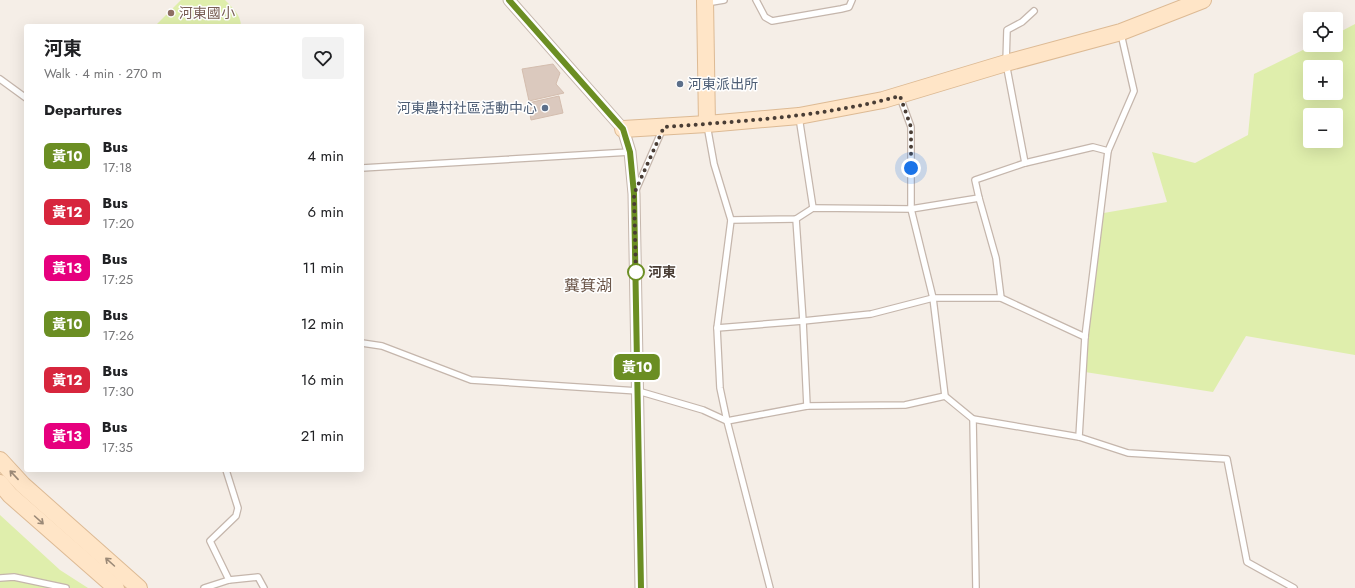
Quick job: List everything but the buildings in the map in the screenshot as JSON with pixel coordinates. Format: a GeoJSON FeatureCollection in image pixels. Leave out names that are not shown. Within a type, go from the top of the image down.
{"type":"FeatureCollection","features":[{"type":"Feature","properties":{"kind":"street"},"geometry":{"type":"LineString","coordinates":[[509,0],[623,129],[630,152],[634,194],[641,588]]}},
{"type":"Feature","properties":{"kind":"street"},"geometry":{"type":"LineString","coordinates":[[623,129],[707,124],[799,116],[883,100],[1006,63],[1121,32],[1203,0]]}},
{"type":"Feature","properties":{"kind":"street"},"geometry":{"type":"LineString","coordinates":[[705,1],[707,124]]}},
{"type":"Feature","properties":{"kind":"street"},"geometry":{"type":"LineString","coordinates":[[0,460],[23,485],[139,588]]}},
{"type":"Feature","properties":{"kind":"street"},"geometry":{"type":"LineString","coordinates":[[0,484],[116,588]]}},
{"type":"Feature","properties":{"kind":"lane"},"geometry":{"type":"LineString","coordinates":[[705,1],[724,0]]}},
{"type":"Feature","properties":{"kind":"lane"},"geometry":{"type":"LineString","coordinates":[[756,0],[766,17],[772,22],[849,7],[852,0]]}},
{"type":"Feature","properties":{"kind":"lane"},"geometry":{"type":"LineString","coordinates":[[1025,163],[1006,63],[1007,30],[1022,22],[1034,11]]}},
{"type":"Feature","properties":{"kind":"lane"},"geometry":{"type":"LineString","coordinates":[[1079,437],[1085,337],[1108,150],[1134,91],[1121,32]]}},
{"type":"Feature","properties":{"kind":"lane"},"geometry":{"type":"LineString","coordinates":[[0,79],[24,97]]}},
{"type":"Feature","properties":{"kind":"lane"},"geometry":{"type":"LineString","coordinates":[[900,96],[911,127],[911,209],[932,298],[945,396],[972,419],[1079,437],[1128,454],[1227,459],[1246,562],[1294,588]]}},
{"type":"Feature","properties":{"kind":"lane"},"geometry":{"type":"LineString","coordinates":[[799,116],[813,208]]}},
{"type":"Feature","properties":{"kind":"lane"},"geometry":{"type":"LineString","coordinates":[[707,124],[714,164],[731,220],[717,328],[720,388],[727,421],[770,588]]}},
{"type":"Feature","properties":{"kind":"lane"},"geometry":{"type":"LineString","coordinates":[[634,194],[664,127]]}},
{"type":"Feature","properties":{"kind":"lane"},"geometry":{"type":"LineString","coordinates":[[1001,298],[996,258],[975,180],[1025,163],[1092,147],[1108,150]]}},
{"type":"Feature","properties":{"kind":"lane"},"geometry":{"type":"LineString","coordinates":[[364,168],[630,152]]}},
{"type":"Feature","properties":{"kind":"lane"},"geometry":{"type":"LineString","coordinates":[[731,220],[796,219],[813,208],[911,209],[979,198]]}},
{"type":"Feature","properties":{"kind":"lane"},"geometry":{"type":"LineString","coordinates":[[796,219],[804,321],[807,406]]}},
{"type":"Feature","properties":{"kind":"lane"},"geometry":{"type":"LineString","coordinates":[[717,328],[871,314],[932,298],[1001,298],[1085,337]]}},
{"type":"Feature","properties":{"kind":"lane"},"geometry":{"type":"LineString","coordinates":[[364,342],[382,346],[471,380],[638,391],[703,410],[727,421],[807,406],[905,405],[945,396]]}},
{"type":"Feature","properties":{"kind":"lane"},"geometry":{"type":"LineString","coordinates":[[972,419],[976,588]]}},
{"type":"Feature","properties":{"kind":"lane"},"geometry":{"type":"LineString","coordinates":[[227,472],[238,508],[236,516],[210,541],[229,580]]}},
{"type":"Feature","properties":{"kind":"lane"},"geometry":{"type":"LineString","coordinates":[[0,578],[14,577],[66,588]]}},
{"type":"Feature","properties":{"kind":"lane"},"geometry":{"type":"LineString","coordinates":[[204,588],[229,580],[258,577],[264,588]]}},
{"type":"Feature","properties":{"kind":"lane"},"geometry":{"type":"LineString","coordinates":[[27,580],[31,588]]}},
{"type":"Feature","properties":{"kind":"green space"},"geometry":{"type":"Polygon","coordinates":[[[181,0],[225,0],[233,8],[241,22],[241,24],[157,24],[181,0]]]}},
{"type":"Feature","properties":{"kind":"green space"},"geometry":{"type":"Polygon","coordinates":[[[1355,24],[1355,355],[1246,336],[1213,392],[1085,372],[1098,214],[1167,202],[1152,152],[1195,163],[1248,135],[1254,74],[1303,50],[1303,52],[1343,52],[1343,30],[1355,24]]]}},
{"type":"Feature","properties":{"kind":"green space"},"geometry":{"type":"Polygon","coordinates":[[[0,515],[60,570],[88,588],[0,588],[0,515]]]}},
{"type":"Feature","properties":{"kind":"bus line","name":"黃10"},"geometry":{"type":"LineString","coordinates":[[509,0],[623,129],[630,152],[634,194],[641,588]]}},
{"type":"Feature","properties":{"kind":"place","name":"河東國小"},"geometry":{"type":"Point","coordinates":[171,13]}},
{"type":"Feature","properties":{"kind":"place","name":"河東派出所"},"geometry":{"type":"Point","coordinates":[680,84]}},
{"type":"Feature","properties":{"kind":"place","name":"河東農村社區活動中心"},"geometry":{"type":"Point","coordinates":[545,108]}},
{"type":"Feature","properties":{"kind":"place","name":"河東"},"geometry":{"type":"Point","coordinates":[636,272]}},
{"type":"Feature","properties":{"kind":"district","name":"糞箕湖"},"geometry":{"type":"Point","coordinates":[588,285]}},
{"type":"Feature","properties":{"kind":"route"},"geometry":{"type":"LineString","coordinates":[[636,272],[636,274],[634,194],[664,127],[799,116],[900,96],[911,127],[911,168]]}}]}
